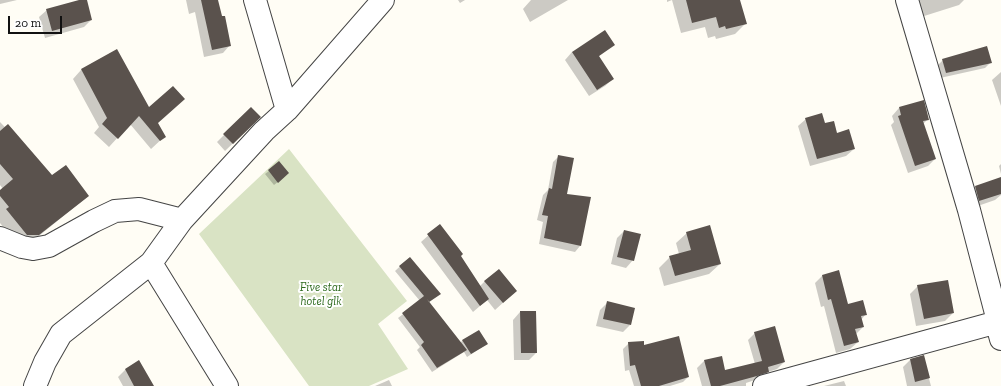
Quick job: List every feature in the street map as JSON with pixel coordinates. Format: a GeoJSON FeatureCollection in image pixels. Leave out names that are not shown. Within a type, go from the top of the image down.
{"type":"FeatureCollection","features":[{"type":"Feature","properties":{"kind":"street"},"geometry":{"type":"LineString","coordinates":[[255,0],[287,110]]}},
{"type":"Feature","properties":{"kind":"street"},"geometry":{"type":"LineString","coordinates":[[35,386],[45,362],[61,334],[151,263],[182,220],[264,131],[287,110],[383,0]]}},
{"type":"Feature","properties":{"kind":"street"},"geometry":{"type":"LineString","coordinates":[[764,386],[1000,327],[969,210],[907,0]]}},
{"type":"Feature","properties":{"kind":"street"},"geometry":{"type":"LineString","coordinates":[[0,238],[22,247],[33,249],[49,246],[94,220],[115,211],[139,209],[182,220]]}},
{"type":"Feature","properties":{"kind":"street"},"geometry":{"type":"LineString","coordinates":[[151,263],[227,386]]}},
{"type":"Feature","properties":{"kind":"green space","name":"Five star hotel glk"},"geometry":{"type":"Polygon","coordinates":[[[289,149],[407,301],[378,324],[408,369],[369,386],[309,386],[199,234],[289,149]]]}},
{"type":"Feature","properties":{"kind":"building"},"geometry":{"type":"Polygon","coordinates":[[[79,0],[87,0],[92,20],[52,31],[46,9],[79,0]]]}},
{"type":"Feature","properties":{"kind":"building"},"geometry":{"type":"Polygon","coordinates":[[[201,0],[218,0],[222,16],[225,16],[231,46],[212,50],[201,0]]]}},
{"type":"Feature","properties":{"kind":"building"},"geometry":{"type":"Polygon","coordinates":[[[686,0],[740,0],[747,24],[726,29],[725,26],[719,28],[716,17],[692,23],[686,0]]]}},
{"type":"Feature","properties":{"kind":"building"},"geometry":{"type":"Polygon","coordinates":[[[605,30],[615,45],[599,56],[614,79],[597,90],[572,52],[605,30]]]}},
{"type":"Feature","properties":{"kind":"building"},"geometry":{"type":"Polygon","coordinates":[[[987,46],[992,63],[946,73],[942,59],[987,46]]]}},
{"type":"Feature","properties":{"kind":"building"},"geometry":{"type":"Polygon","coordinates":[[[117,49],[149,107],[173,86],[185,99],[158,123],[166,137],[160,141],[139,116],[118,139],[102,124],[107,118],[81,69],[117,49]]]}},
{"type":"Feature","properties":{"kind":"building"},"geometry":{"type":"Polygon","coordinates":[[[924,100],[929,120],[923,121],[936,159],[915,166],[898,116],[901,115],[899,107],[924,100]]]}},
{"type":"Feature","properties":{"kind":"building"},"geometry":{"type":"Polygon","coordinates":[[[251,107],[261,117],[233,144],[223,134],[251,107]]]}},
{"type":"Feature","properties":{"kind":"building"},"geometry":{"type":"Polygon","coordinates":[[[822,113],[825,123],[834,121],[837,133],[849,129],[855,149],[817,159],[805,118],[822,113]]]}},
{"type":"Feature","properties":{"kind":"building"},"geometry":{"type":"Polygon","coordinates":[[[8,124],[52,175],[66,165],[89,196],[39,235],[27,235],[6,209],[9,207],[0,196],[0,190],[13,179],[0,164],[0,131],[8,124]]]}},
{"type":"Feature","properties":{"kind":"building"},"geometry":{"type":"Polygon","coordinates":[[[558,155],[574,158],[567,194],[591,197],[581,246],[544,238],[548,216],[542,215],[549,188],[552,189],[558,155]]]}},
{"type":"Feature","properties":{"kind":"building"},"geometry":{"type":"Polygon","coordinates":[[[279,161],[289,173],[278,183],[268,170],[279,161]]]}},
{"type":"Feature","properties":{"kind":"building"},"geometry":{"type":"Polygon","coordinates":[[[1001,177],[1001,194],[979,201],[975,186],[1001,177]]]}},
{"type":"Feature","properties":{"kind":"building"},"geometry":{"type":"Polygon","coordinates":[[[440,224],[463,254],[461,256],[489,299],[480,306],[427,234],[440,224]]]}},
{"type":"Feature","properties":{"kind":"building"},"geometry":{"type":"Polygon","coordinates":[[[710,225],[721,264],[675,276],[669,256],[691,250],[686,232],[710,225]]]}},
{"type":"Feature","properties":{"kind":"building"},"geometry":{"type":"Polygon","coordinates":[[[624,230],[641,234],[634,261],[617,257],[624,230]]]}},
{"type":"Feature","properties":{"kind":"building"},"geometry":{"type":"Polygon","coordinates":[[[410,257],[441,294],[429,302],[467,350],[437,368],[421,345],[424,342],[402,313],[424,296],[399,266],[410,257]]]}},
{"type":"Feature","properties":{"kind":"building"},"geometry":{"type":"Polygon","coordinates":[[[499,269],[517,291],[503,303],[484,281],[499,269]]]}},
{"type":"Feature","properties":{"kind":"building"},"geometry":{"type":"Polygon","coordinates":[[[839,270],[848,304],[863,300],[867,315],[861,316],[864,327],[855,329],[859,342],[844,346],[831,299],[828,300],[822,275],[839,270]]]}},
{"type":"Feature","properties":{"kind":"building"},"geometry":{"type":"Polygon","coordinates":[[[948,280],[954,313],[924,319],[917,285],[948,280]]]}},
{"type":"Feature","properties":{"kind":"building"},"geometry":{"type":"Polygon","coordinates":[[[607,301],[635,308],[631,325],[603,319],[607,301]]]}},
{"type":"Feature","properties":{"kind":"building"},"geometry":{"type":"Polygon","coordinates":[[[520,311],[536,311],[537,353],[521,353],[520,311]]]}},
{"type":"Feature","properties":{"kind":"building"},"geometry":{"type":"Polygon","coordinates":[[[775,326],[785,362],[768,367],[769,372],[757,376],[720,386],[711,386],[704,360],[722,356],[725,370],[762,361],[754,332],[775,326]]]}},
{"type":"Feature","properties":{"kind":"building"},"geometry":{"type":"Polygon","coordinates":[[[479,330],[488,344],[471,354],[462,340],[479,330]]]}},
{"type":"Feature","properties":{"kind":"building"},"geometry":{"type":"Polygon","coordinates":[[[679,336],[689,377],[659,386],[641,386],[635,365],[630,366],[628,342],[644,341],[644,345],[679,336]]]}},
{"type":"Feature","properties":{"kind":"building"},"geometry":{"type":"Polygon","coordinates":[[[924,355],[930,378],[915,382],[910,359],[924,355]]]}},
{"type":"Feature","properties":{"kind":"building"},"geometry":{"type":"Polygon","coordinates":[[[139,360],[154,386],[134,386],[125,369],[139,360]]]}}]}
